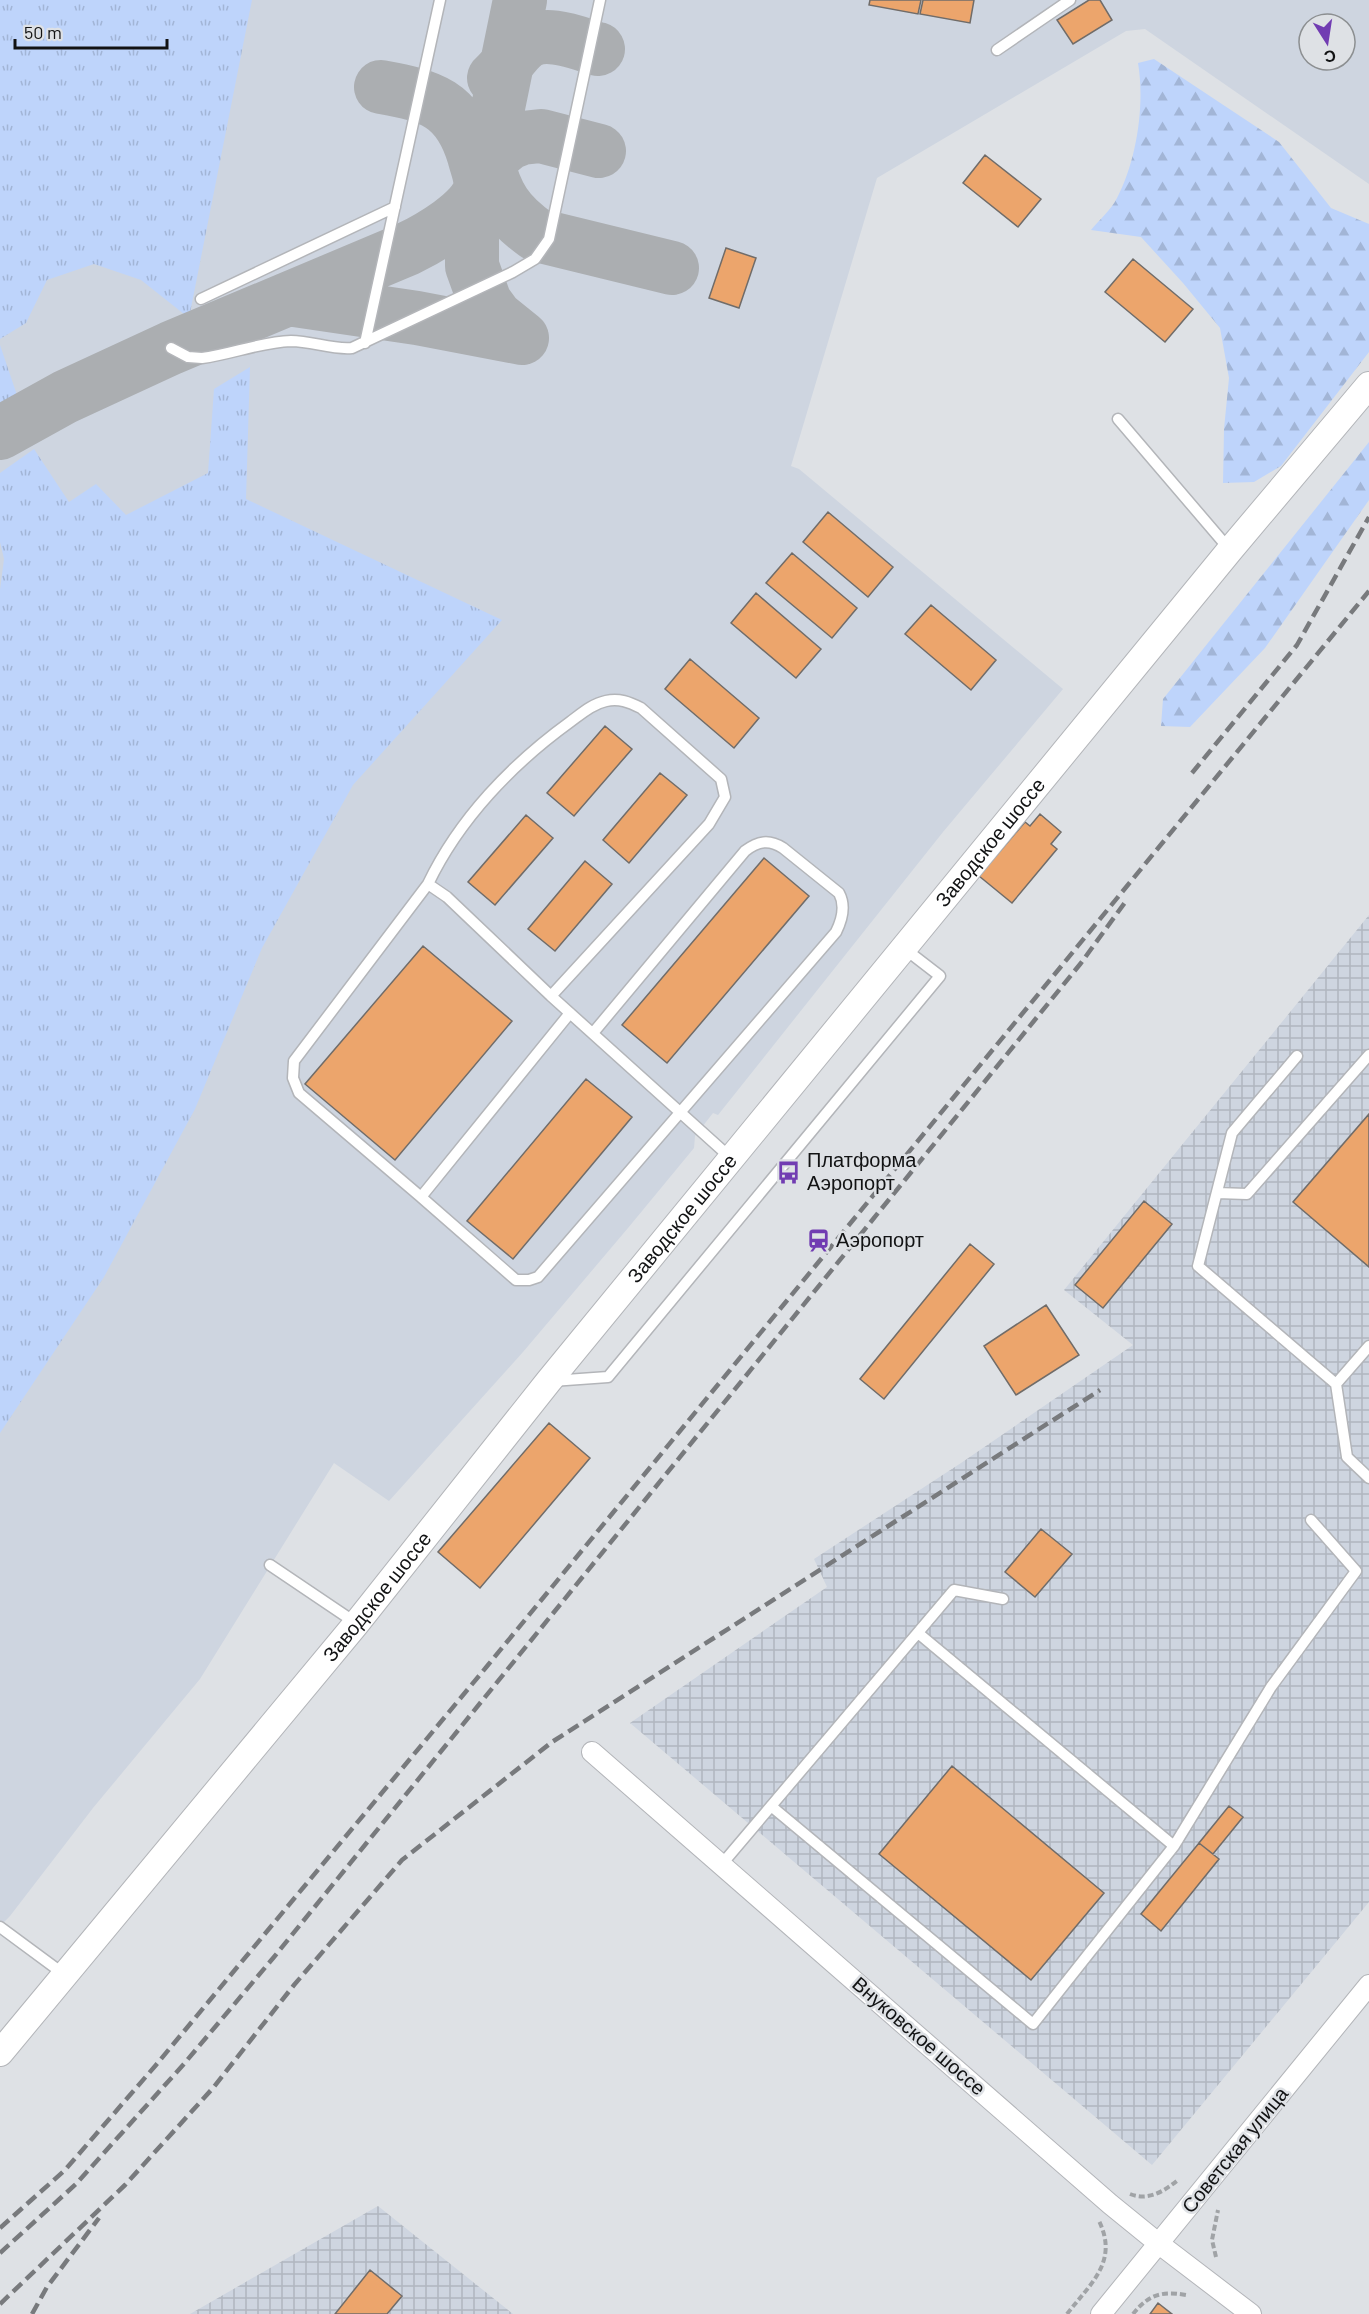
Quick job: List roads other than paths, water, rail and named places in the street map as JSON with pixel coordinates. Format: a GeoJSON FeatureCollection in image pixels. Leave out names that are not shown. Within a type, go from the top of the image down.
{"type":"FeatureCollection","features":[{"type":"Feature","properties":{"kind":"street","name":"Заводское шоссе"},"geometry":{"type":"LineString","coordinates":[[0,2053],[356,1623],[548,1382],[1230,550],[1369,385]]}},
{"type":"Feature","properties":{"kind":"street","name":"Внуковское шоссе"},"geometry":{"type":"LineString","coordinates":[[592,1752],[1158,2243],[1251,2314]]}},
{"type":"Feature","properties":{"kind":"street","name":"Советская улица"},"geometry":{"type":"LineString","coordinates":[[1101,2314],[1369,1985]]}},
{"type":"Feature","properties":{"kind":"lane"},"geometry":{"type":"LineString","coordinates":[[365,343],[440,0]]}},
{"type":"Feature","properties":{"kind":"lane"},"geometry":{"type":"LineString","coordinates":[[171,348],[188,357],[202,358],[290,341],[311,342],[342,349],[365,343],[513,272],[535,259],[544,249],[552,229],[600,0]]}},
{"type":"Feature","properties":{"kind":"lane"},"geometry":{"type":"LineString","coordinates":[[997,50],[1070,0]]}},
{"type":"Feature","properties":{"kind":"lane"},"geometry":{"type":"LineString","coordinates":[[201,299],[395,207]]}},
{"type":"Feature","properties":{"kind":"lane"},"geometry":{"type":"LineString","coordinates":[[1118,419],[1230,550]]}},
{"type":"Feature","properties":{"kind":"lane"},"geometry":{"type":"LineString","coordinates":[[551,996],[709,824],[725,797],[721,779],[641,708],[628,702],[617,700],[595,704],[550,736],[506,776],[461,828],[438,863],[428,884],[294,1061],[295,1086],[299,1093],[516,1280],[538,1277],[836,932],[841,922],[843,901],[839,893],[775,843],[755,844],[745,851],[594,1033]]}},
{"type":"Feature","properties":{"kind":"lane"},"geometry":{"type":"LineString","coordinates":[[428,884],[447,897],[551,996],[732,1159]]}},
{"type":"Feature","properties":{"kind":"lane"},"geometry":{"type":"LineString","coordinates":[[548,1382],[608,1377],[940,976],[905,949]]}},
{"type":"Feature","properties":{"kind":"lane"},"geometry":{"type":"LineString","coordinates":[[421,1197],[570,1013]]}},
{"type":"Feature","properties":{"kind":"lane"},"geometry":{"type":"LineString","coordinates":[[1217,1193],[1247,1194],[1369,1054]]}},
{"type":"Feature","properties":{"kind":"lane"},"geometry":{"type":"LineString","coordinates":[[1297,1056],[1232,1133],[1198,1266],[1336,1384],[1347,1457],[1369,1478]]}},
{"type":"Feature","properties":{"kind":"lane"},"geometry":{"type":"LineString","coordinates":[[1336,1384],[1369,1346]]}},
{"type":"Feature","properties":{"kind":"lane"},"geometry":{"type":"LineString","coordinates":[[771,1806],[1033,2024],[1174,1846],[1272,1687],[1356,1571],[1311,1520]]}},
{"type":"Feature","properties":{"kind":"lane"},"geometry":{"type":"LineString","coordinates":[[270,1565],[356,1623]]}},
{"type":"Feature","properties":{"kind":"lane"},"geometry":{"type":"LineString","coordinates":[[722,1864],[954,1590],[1003,1599]]}},
{"type":"Feature","properties":{"kind":"lane"},"geometry":{"type":"LineString","coordinates":[[918,1633],[1174,1846]]}},
{"type":"Feature","properties":{"kind":"lane"},"geometry":{"type":"LineString","coordinates":[[0,1927],[66,1976]]}},
{"type":"Feature","properties":{"kind":"railway"},"geometry":{"type":"LineString","coordinates":[[1192,773],[1297,645],[1369,517]]}},
{"type":"Feature","properties":{"kind":"railway"},"geometry":{"type":"LineString","coordinates":[[0,2228],[65,2170],[156,2065],[488,1665],[1369,591]]}},
{"type":"Feature","properties":{"kind":"railway"},"geometry":{"type":"LineString","coordinates":[[0,2253],[76,2184],[183,2065],[274,1957],[1081,963],[1126,901]]}},
{"type":"Feature","properties":{"kind":"railway"},"geometry":{"type":"LineString","coordinates":[[0,2304],[125,2185],[213,2088],[294,1985],[402,1860],[552,1742],[1100,1390]]}},
{"type":"Feature","properties":{"kind":"railway"},"geometry":{"type":"LineString","coordinates":[[32,2314],[47,2287],[99,2218]]}},
{"type":"Feature","properties":{"kind":"place","name":"Платформа Аэропорт"},"geometry":{"type":"Point","coordinates":[789,1172]}},
{"type":"Feature","properties":{"kind":"place","name":"Аэропорт"},"geometry":{"type":"Point","coordinates":[818,1240]}}]}
